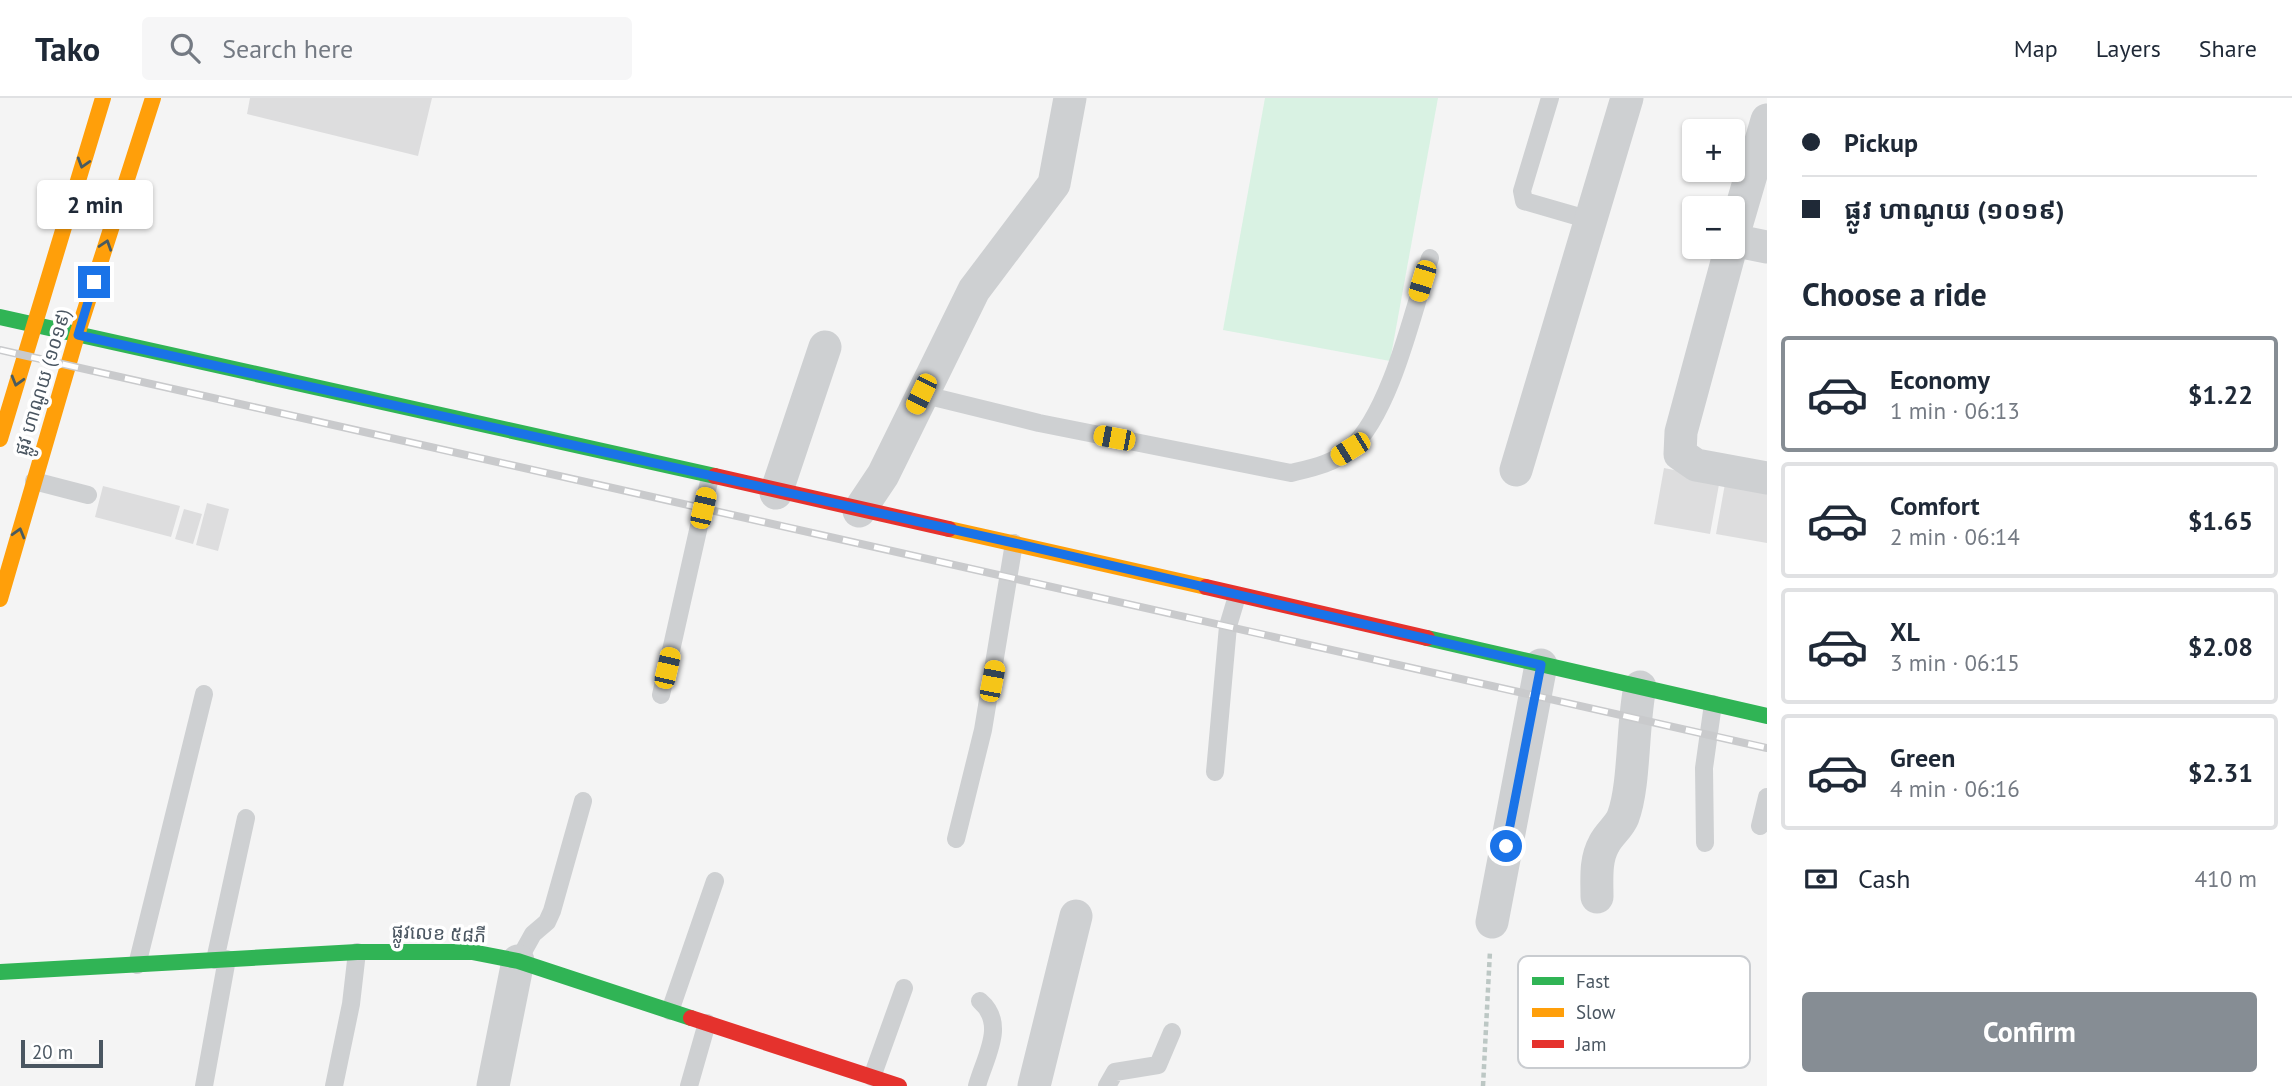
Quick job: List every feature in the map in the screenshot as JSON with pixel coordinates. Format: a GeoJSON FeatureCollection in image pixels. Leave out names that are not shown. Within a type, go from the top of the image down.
{"type":"FeatureCollection","features":[{"type":"Feature","properties":{"kind":"street","name":"ផ្លូវ ហាណូយ (១០១៩)"},"geometry":{"type":"LineString","coordinates":[[0,439],[32,324],[103,98]]}},
{"type":"Feature","properties":{"kind":"street","name":"ផ្លូវ ហាណូយ (១០១៩)"},"geometry":{"type":"LineString","coordinates":[[0,599],[78,335],[153,98]]}},
{"type":"Feature","properties":{"kind":"street"},"geometry":{"type":"LineString","coordinates":[[859,511],[883,475],[974,290],[1054,184],[1070,98]]}},
{"type":"Feature","properties":{"kind":"street"},"geometry":{"type":"LineString","coordinates":[[1516,470],[1627,98]]}},
{"type":"Feature","properties":{"kind":"street"},"geometry":{"type":"LineString","coordinates":[[1745,196],[1767,120]]}},
{"type":"Feature","properties":{"kind":"street"},"geometry":{"type":"LineString","coordinates":[[1745,243],[1767,247]]}},
{"type":"Feature","properties":{"kind":"street"},"geometry":{"type":"LineString","coordinates":[[1728,259],[1681,432],[1680,454],[1696,466],[1767,478]]}},
{"type":"Feature","properties":{"kind":"street"},"geometry":{"type":"LineString","coordinates":[[0,317],[776,493],[1014,543],[1767,716]]}},
{"type":"Feature","properties":{"kind":"street"},"geometry":{"type":"LineString","coordinates":[[776,493],[825,347]]}},
{"type":"Feature","properties":{"kind":"street"},"geometry":{"type":"LineString","coordinates":[[1492,922],[1541,665]]}},
{"type":"Feature","properties":{"kind":"street"},"geometry":{"type":"LineString","coordinates":[[1597,897],[1597,862],[1603,845],[1622,818],[1640,687]]}},
{"type":"Feature","properties":{"kind":"street"},"geometry":{"type":"LineString","coordinates":[[1034,1086],[1076,916]]}},
{"type":"Feature","properties":{"kind":"street","name":"ផ្លូវលេខ ៥៨ភី"},"geometry":{"type":"LineString","coordinates":[[0,972],[357,952],[472,953],[518,961],[895,1085]]}},
{"type":"Feature","properties":{"kind":"street"},"geometry":{"type":"LineString","coordinates":[[493,1086],[518,961]]}},
{"type":"Feature","properties":{"kind":"lane"},"geometry":{"type":"LineString","coordinates":[[1549,98],[1522,191],[1524,201],[1590,220]]}},
{"type":"Feature","properties":{"kind":"lane"},"geometry":{"type":"LineString","coordinates":[[921,394],[1039,423],[1291,473],[1322,466],[1350,449],[1385,398],[1430,258]]}},
{"type":"Feature","properties":{"kind":"lane"},"geometry":{"type":"LineString","coordinates":[[661,695],[710,477]]}},
{"type":"Feature","properties":{"kind":"lane"},"geometry":{"type":"LineString","coordinates":[[34,481],[88,495]]}},
{"type":"Feature","properties":{"kind":"lane"},"geometry":{"type":"LineString","coordinates":[[956,839],[983,730],[1014,543]]}},
{"type":"Feature","properties":{"kind":"lane"},"geometry":{"type":"LineString","coordinates":[[1215,772],[1228,626],[1237,596]]}},
{"type":"Feature","properties":{"kind":"lane"},"geometry":{"type":"LineString","coordinates":[[137,964],[204,694]]}},
{"type":"Feature","properties":{"kind":"lane"},"geometry":{"type":"LineString","coordinates":[[1704,843],[1704,768],[1713,704]]}},
{"type":"Feature","properties":{"kind":"lane"},"geometry":{"type":"LineString","coordinates":[[1760,826],[1767,797]]}},
{"type":"Feature","properties":{"kind":"lane"},"geometry":{"type":"LineString","coordinates":[[518,961],[533,934],[547,922],[552,911],[583,801]]}},
{"type":"Feature","properties":{"kind":"lane"},"geometry":{"type":"LineString","coordinates":[[204,1086],[221,960],[246,818]]}},
{"type":"Feature","properties":{"kind":"lane"},"geometry":{"type":"LineString","coordinates":[[670,1011],[715,881]]}},
{"type":"Feature","properties":{"kind":"lane"},"geometry":{"type":"LineString","coordinates":[[334,1086],[351,1004],[357,952]]}},
{"type":"Feature","properties":{"kind":"lane"},"geometry":{"type":"LineString","coordinates":[[872,1077],[904,988]]}},
{"type":"Feature","properties":{"kind":"lane"},"geometry":{"type":"LineString","coordinates":[[977,1086],[996,1030],[990,1009],[980,1001]]}},
{"type":"Feature","properties":{"kind":"lane"},"geometry":{"type":"LineString","coordinates":[[689,1086],[707,1023]]}},
{"type":"Feature","properties":{"kind":"lane"},"geometry":{"type":"LineString","coordinates":[[1107,1086],[1115,1072],[1158,1065],[1172,1032]]}},
{"type":"Feature","properties":{"kind":"path"},"geometry":{"type":"LineString","coordinates":[[1483,1086],[1492,922]]}},
{"type":"Feature","properties":{"kind":"green space"},"geometry":{"type":"Polygon","coordinates":[[[1265,98],[1438,98],[1390,361],[1223,330],[1265,98]]]}},
{"type":"Feature","properties":{"kind":"building"},"geometry":{"type":"Polygon","coordinates":[[[250,98],[432,98],[418,156],[247,114],[250,98]]]}},
{"type":"Feature","properties":{"kind":"building"},"geometry":{"type":"Polygon","coordinates":[[[1664,468],[1720,479],[1710,534],[1654,524],[1664,468]]]}},
{"type":"Feature","properties":{"kind":"building"},"geometry":{"type":"Polygon","coordinates":[[[1726,478],[1767,486],[1767,543],[1716,534],[1726,478]]]}},
{"type":"Feature","properties":{"kind":"building"},"geometry":{"type":"Polygon","coordinates":[[[103,486],[180,506],[171,537],[95,517],[103,486]]]}},
{"type":"Feature","properties":{"kind":"building"},"geometry":{"type":"Polygon","coordinates":[[[207,503],[229,509],[218,551],[196,545],[207,503]]]}},
{"type":"Feature","properties":{"kind":"building"},"geometry":{"type":"Polygon","coordinates":[[[184,509],[202,514],[193,544],[175,539],[184,509]]]}},
{"type":"Feature","properties":{"kind":"railway"},"geometry":{"type":"LineString","coordinates":[[0,350],[1767,748]]}},
{"type":"Feature","properties":{"kind":"traffic: fast"},"geometry":{"type":"LineString","coordinates":[[0,317],[715,476]]}},
{"type":"Feature","properties":{"kind":"traffic: fast"},"geometry":{"type":"LineString","coordinates":[[1427,638],[1767,716]]}},
{"type":"Feature","properties":{"kind":"traffic: fast"},"geometry":{"type":"LineString","coordinates":[[0,972],[357,952],[472,952],[518,961],[691,1018]]}},
{"type":"Feature","properties":{"kind":"traffic: slow"},"geometry":{"type":"LineString","coordinates":[[0,439],[103,98]]}},
{"type":"Feature","properties":{"kind":"traffic: slow"},"geometry":{"type":"LineString","coordinates":[[0,599],[77,335],[153,98]]}},
{"type":"Feature","properties":{"kind":"traffic: slow"},"geometry":{"type":"LineString","coordinates":[[949,529],[1206,587]]}},
{"type":"Feature","properties":{"kind":"traffic: jam"},"geometry":{"type":"LineString","coordinates":[[715,476],[949,529]]}},
{"type":"Feature","properties":{"kind":"traffic: jam"},"geometry":{"type":"LineString","coordinates":[[1206,587],[1427,638]]}},
{"type":"Feature","properties":{"kind":"traffic: jam"},"geometry":{"type":"LineString","coordinates":[[691,1018],[899,1086]]}},
{"type":"Feature","properties":{"kind":"route"},"geometry":{"type":"LineString","coordinates":[[94,282],[78,335],[859,511],[1014,543],[1541,665],[1506,846]]}}]}
